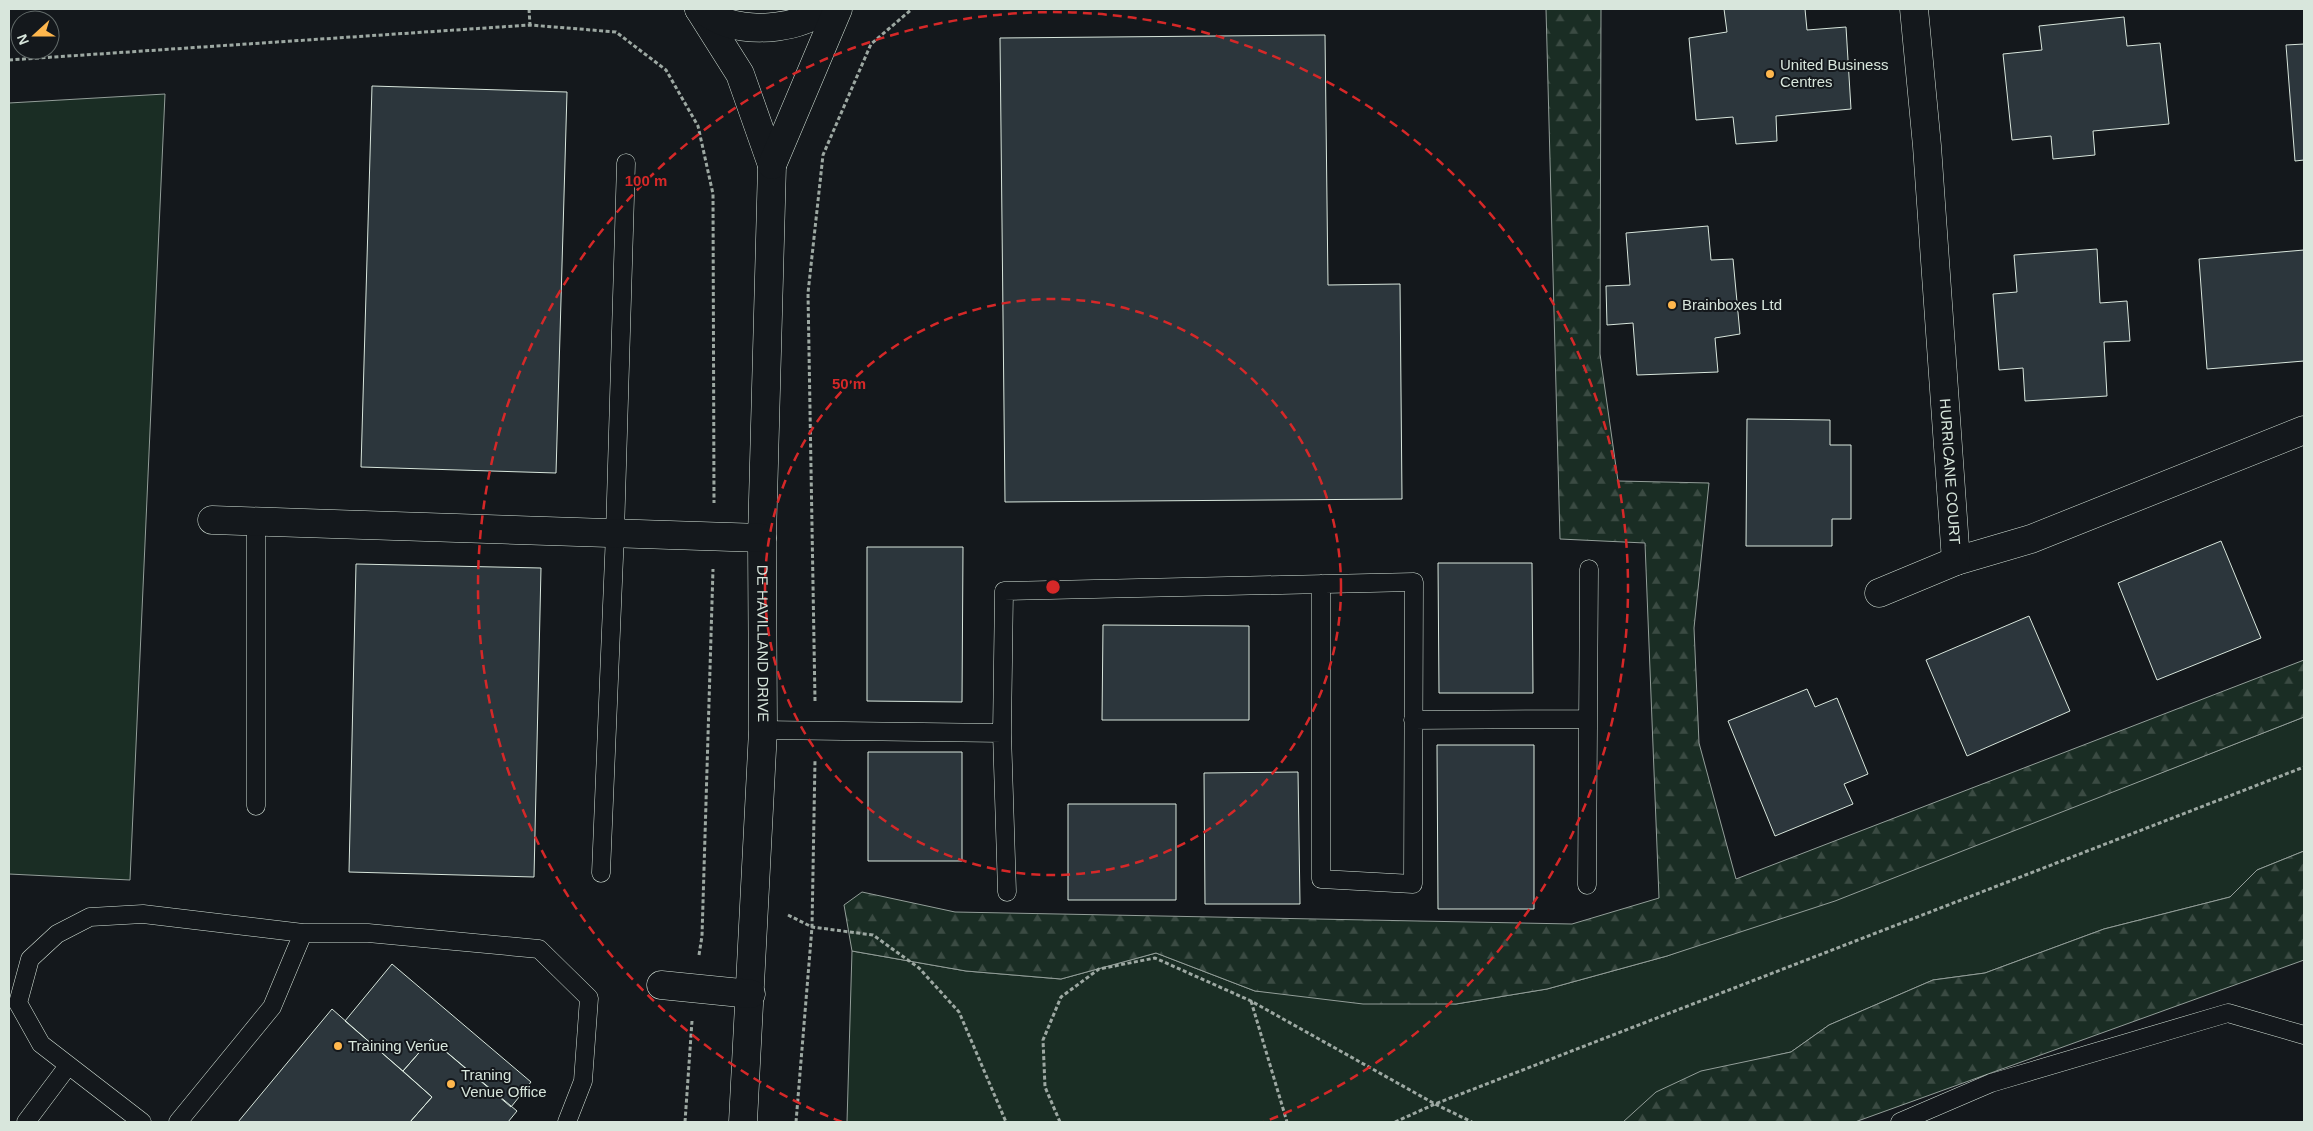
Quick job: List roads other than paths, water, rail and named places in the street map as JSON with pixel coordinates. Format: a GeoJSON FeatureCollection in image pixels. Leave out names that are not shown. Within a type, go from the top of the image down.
{"type":"FeatureCollection","features":[{"type":"Feature","properties":{"kind":"street"},"geometry":{"type":"LineString","coordinates":[[699,9],[726,23],[765,29],[814,16],[824,9]]}},
{"type":"Feature","properties":{"kind":"street","name":"DE HAVILLAND DRIVE"},"geometry":{"type":"LineString","coordinates":[[699,9],[740,74],[772,165],[762,538],[763,730],[743,1122]]}},
{"type":"Feature","properties":{"kind":"street","name":"DE HAVILLAND DRIVE"},"geometry":{"type":"LineString","coordinates":[[772,165],[838,9]]}},
{"type":"Feature","properties":{"kind":"street","name":"HURRICANE COURT"},"geometry":{"type":"LineString","coordinates":[[1914,9],[1927,146],[1956,562],[2031,538],[2304,430]]}},
{"type":"Feature","properties":{"kind":"street"},"geometry":{"type":"LineString","coordinates":[[212,520],[762,538]]}},
{"type":"Feature","properties":{"kind":"street"},"geometry":{"type":"LineString","coordinates":[[1879,593],[1956,562]]}},
{"type":"Feature","properties":{"kind":"street"},"geometry":{"type":"LineString","coordinates":[[661,985],[751,994]]}},
{"type":"Feature","properties":{"kind":"lane"},"geometry":{"type":"LineString","coordinates":[[601,872],[615,533],[626,163]]}},
{"type":"Feature","properties":{"kind":"lane"},"geometry":{"type":"LineString","coordinates":[[256,521],[256,806]]}},
{"type":"Feature","properties":{"kind":"lane"},"geometry":{"type":"LineString","coordinates":[[1587,885],[1589,570]]}},
{"type":"Feature","properties":{"kind":"lane"},"geometry":{"type":"LineString","coordinates":[[1007,892],[1002,733],[1004,591],[1321,584],[1414,582],[1413,884],[1321,879],[1321,584]]}},
{"type":"Feature","properties":{"kind":"lane"},"geometry":{"type":"LineString","coordinates":[[1413,720],[1587,719]]}},
{"type":"Feature","properties":{"kind":"lane"},"geometry":{"type":"LineString","coordinates":[[763,730],[1002,733]]}},
{"type":"Feature","properties":{"kind":"lane"},"geometry":{"type":"LineString","coordinates":[[142,1122],[41,1044],[18,1003],[30,959],[57,934],[90,917],[143,914],[303,933],[368,933],[540,949],[589,998],[583,1081],[567,1122]]}},
{"type":"Feature","properties":{"kind":"lane"},"geometry":{"type":"LineString","coordinates":[[178,1122],[272,1007],[303,933]]}},
{"type":"Feature","properties":{"kind":"lane"},"geometry":{"type":"LineString","coordinates":[[1900,1122],[1991,1083],[2228,1013],[2304,1035]]}},
{"type":"Feature","properties":{"kind":"lane"},"geometry":{"type":"LineString","coordinates":[[26,1122],[68,1066]]}},
{"type":"Feature","properties":{"kind":"place","name":"United Business Centres"},"geometry":{"type":"Point","coordinates":[1770,74]}},
{"type":"Feature","properties":{"kind":"place","name":"Brainboxes Ltd"},"geometry":{"type":"Point","coordinates":[1672,305]}},
{"type":"Feature","properties":{"kind":"place","name":"Training Venue"},"geometry":{"type":"Point","coordinates":[338,1046]}},
{"type":"Feature","properties":{"kind":"place","name":"Traning Venue Office"},"geometry":{"type":"Point","coordinates":[451,1084]}}]}
